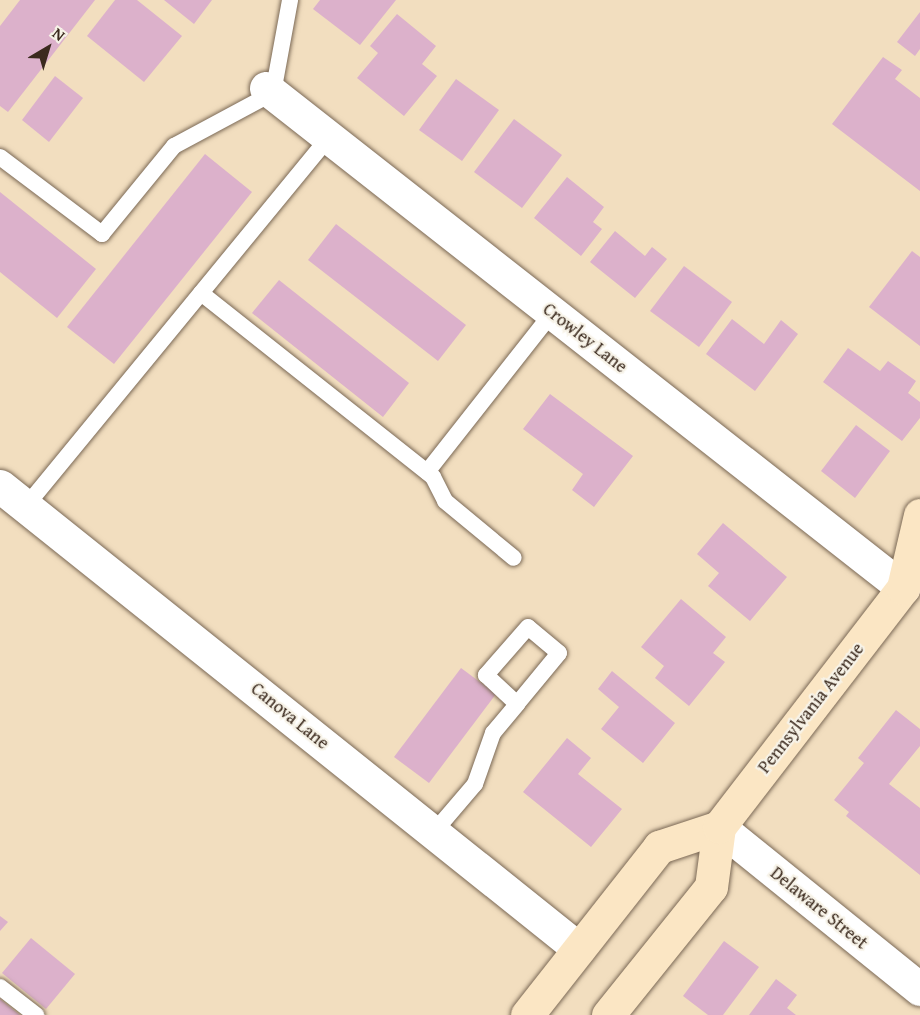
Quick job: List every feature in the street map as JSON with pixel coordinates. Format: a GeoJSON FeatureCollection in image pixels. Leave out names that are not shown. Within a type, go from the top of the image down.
{"type":"FeatureCollection","features":[{"type":"Feature","properties":{"kind":"main road","name":"Pennsylvania Avenue"},"geometry":{"type":"LineString","coordinates":[[718,827],[914,590],[920,515]]}},
{"type":"Feature","properties":{"kind":"main road"},"geometry":{"type":"LineString","coordinates":[[527,1015],[659,847],[718,827],[711,886],[608,1015]]}},
{"type":"Feature","properties":{"kind":"street","name":"Crowley Lane"},"geometry":{"type":"LineString","coordinates":[[269,91],[914,590]]}},
{"type":"Feature","properties":{"kind":"street","name":"Canova Lane"},"geometry":{"type":"LineString","coordinates":[[0,486],[579,949]]}},
{"type":"Feature","properties":{"kind":"street","name":"Delaware Street"},"geometry":{"type":"LineString","coordinates":[[718,827],[920,989]]}},
{"type":"Feature","properties":{"kind":"lane"},"geometry":{"type":"LineString","coordinates":[[0,156],[102,234],[174,146],[269,91],[290,0]]}},
{"type":"Feature","properties":{"kind":"lane"},"geometry":{"type":"LineString","coordinates":[[26,506],[329,137]]}},
{"type":"Feature","properties":{"kind":"lane"},"geometry":{"type":"LineString","coordinates":[[201,293],[427,472],[445,501],[514,558]]}},
{"type":"Feature","properties":{"kind":"lane"},"geometry":{"type":"LineString","coordinates":[[427,472],[553,312]]}},
{"type":"Feature","properties":{"kind":"lane"},"geometry":{"type":"LineString","coordinates":[[434,832],[475,784],[493,733],[517,704],[559,653],[528,627],[486,675],[517,704]]}},
{"type":"Feature","properties":{"kind":"lane"},"geometry":{"type":"LineString","coordinates":[[0,987],[36,1015]]}},
{"type":"Feature","properties":{"kind":"building"},"geometry":{"type":"Polygon","coordinates":[[[20,0],[95,0],[8,112],[0,106],[0,26],[20,0]]]}},
{"type":"Feature","properties":{"kind":"building"},"geometry":{"type":"Polygon","coordinates":[[[115,0],[137,0],[182,36],[144,82],[87,36],[115,0]]]}},
{"type":"Feature","properties":{"kind":"building"},"geometry":{"type":"Polygon","coordinates":[[[164,0],[212,0],[194,24],[164,0]]]}},
{"type":"Feature","properties":{"kind":"building"},"geometry":{"type":"Polygon","coordinates":[[[320,0],[396,0],[360,45],[313,9],[320,0]]]}},
{"type":"Feature","properties":{"kind":"building"},"geometry":{"type":"Polygon","coordinates":[[[920,12],[920,49],[915,56],[897,42],[920,12]]]}},
{"type":"Feature","properties":{"kind":"building"},"geometry":{"type":"Polygon","coordinates":[[[397,14],[436,46],[422,64],[437,76],[404,116],[357,78],[378,53],[370,46],[397,14]]]}},
{"type":"Feature","properties":{"kind":"building"},"geometry":{"type":"Polygon","coordinates":[[[883,57],[902,70],[895,79],[920,98],[920,191],[832,124],[883,57]]]}},
{"type":"Feature","properties":{"kind":"building"},"geometry":{"type":"Polygon","coordinates":[[[55,76],[83,98],[49,142],[22,120],[55,76]]]}},
{"type":"Feature","properties":{"kind":"building"},"geometry":{"type":"Polygon","coordinates":[[[456,79],[499,110],[462,161],[419,130],[456,79]]]}},
{"type":"Feature","properties":{"kind":"building"},"geometry":{"type":"Polygon","coordinates":[[[514,119],[562,155],[522,208],[474,172],[514,119]]]}},
{"type":"Feature","properties":{"kind":"building"},"geometry":{"type":"Polygon","coordinates":[[[205,154],[252,192],[114,364],[67,327],[205,154]]]}},
{"type":"Feature","properties":{"kind":"building"},"geometry":{"type":"Polygon","coordinates":[[[567,177],[604,207],[593,222],[602,229],[581,256],[534,218],[567,177]]]}},
{"type":"Feature","properties":{"kind":"building"},"geometry":{"type":"Polygon","coordinates":[[[0,192],[96,269],[57,318],[0,272],[0,192]]]}},
{"type":"Feature","properties":{"kind":"building"},"geometry":{"type":"Polygon","coordinates":[[[336,224],[466,325],[438,361],[308,260],[336,224]]]}},
{"type":"Feature","properties":{"kind":"building"},"geometry":{"type":"Polygon","coordinates":[[[615,231],[645,256],[652,247],[667,259],[635,298],[590,262],[615,231]]]}},
{"type":"Feature","properties":{"kind":"building"},"geometry":{"type":"Polygon","coordinates":[[[912,251],[920,257],[920,346],[869,307],[912,251]]]}},
{"type":"Feature","properties":{"kind":"building"},"geometry":{"type":"Polygon","coordinates":[[[684,266],[732,302],[699,347],[650,311],[684,266]]]}},
{"type":"Feature","properties":{"kind":"building"},"geometry":{"type":"Polygon","coordinates":[[[279,280],[409,383],[383,417],[252,313],[279,280]]]}},
{"type":"Feature","properties":{"kind":"building"},"geometry":{"type":"Polygon","coordinates":[[[732,319],[764,344],[781,320],[798,334],[755,391],[706,354],[732,319]]]}},
{"type":"Feature","properties":{"kind":"building"},"geometry":{"type":"Polygon","coordinates":[[[848,348],[880,371],[888,361],[916,381],[908,393],[920,402],[920,418],[902,441],[823,382],[848,348]]]}},
{"type":"Feature","properties":{"kind":"building"},"geometry":{"type":"Polygon","coordinates":[[[550,394],[633,456],[594,507],[572,490],[583,474],[523,429],[550,394]]]}},
{"type":"Feature","properties":{"kind":"building"},"geometry":{"type":"Polygon","coordinates":[[[856,425],[890,451],[855,498],[821,471],[856,425]]]}},
{"type":"Feature","properties":{"kind":"building"},"geometry":{"type":"Polygon","coordinates":[[[723,523],[787,577],[750,621],[708,586],[719,573],[697,554],[723,523]]]}},
{"type":"Feature","properties":{"kind":"building"},"geometry":{"type":"Polygon","coordinates":[[[681,599],[726,637],[713,653],[725,662],[689,706],[655,678],[664,666],[641,647],[681,599]]]}},
{"type":"Feature","properties":{"kind":"building"},"geometry":{"type":"Polygon","coordinates":[[[461,668],[496,694],[429,783],[394,757],[461,668]]]}},
{"type":"Feature","properties":{"kind":"building"},"geometry":{"type":"Polygon","coordinates":[[[612,671],[675,723],[643,763],[601,729],[619,707],[598,689],[612,671]]]}},
{"type":"Feature","properties":{"kind":"building"},"geometry":{"type":"Polygon","coordinates":[[[896,710],[920,729],[920,746],[889,784],[920,808],[920,875],[846,816],[849,812],[834,800],[864,763],[858,758],[896,710]]]}},
{"type":"Feature","properties":{"kind":"building"},"geometry":{"type":"Polygon","coordinates":[[[567,738],[591,758],[578,774],[622,809],[591,847],[523,792],[567,738]]]}},
{"type":"Feature","properties":{"kind":"building"},"geometry":{"type":"Polygon","coordinates":[[[0,916],[8,922],[0,931],[0,916]]]}},
{"type":"Feature","properties":{"kind":"building"},"geometry":{"type":"Polygon","coordinates":[[[31,938],[75,974],[46,1009],[2,973],[31,938]]]}},
{"type":"Feature","properties":{"kind":"building"},"geometry":{"type":"Polygon","coordinates":[[[724,941],[759,967],[723,1015],[708,1015],[683,996],[724,941]]]}},
{"type":"Feature","properties":{"kind":"building"},"geometry":{"type":"Polygon","coordinates":[[[776,979],[797,995],[787,1008],[796,1015],[749,1015],[776,979]]]}},
{"type":"Feature","properties":{"kind":"building"},"geometry":{"type":"Polygon","coordinates":[[[0,999],[20,1015],[0,1015],[0,999]]]}}]}
